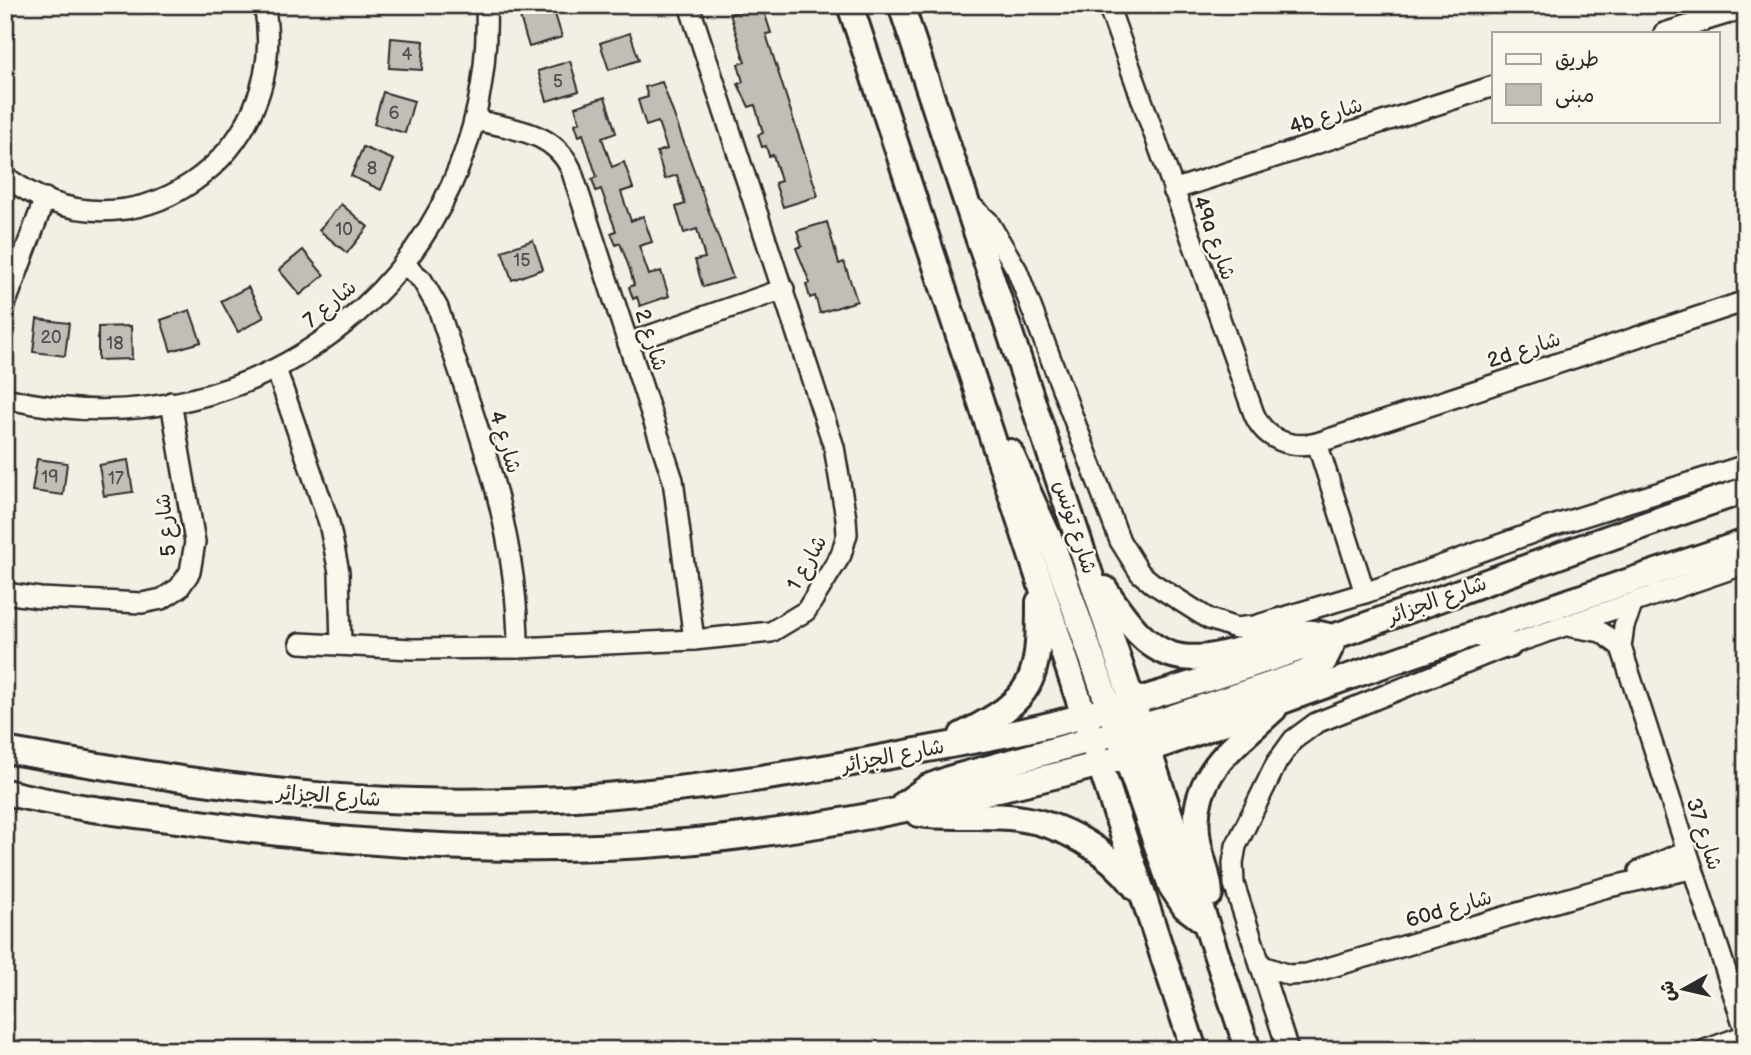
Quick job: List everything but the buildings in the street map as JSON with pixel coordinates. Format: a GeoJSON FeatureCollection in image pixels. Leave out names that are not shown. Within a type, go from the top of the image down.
{"type":"FeatureCollection","features":[{"type":"Feature","properties":{"kind":"main road"},"geometry":{"type":"LineString","coordinates":[[850,5],[1194,1050]]}},
{"type":"Feature","properties":{"kind":"main road","name":"شارع تونس"},"geometry":{"type":"LineString","coordinates":[[901,5],[1084,556],[1171,886],[1185,907],[1205,922]]}},
{"type":"Feature","properties":{"kind":"main road"},"geometry":{"type":"LineString","coordinates":[[984,409],[1017,466],[1044,522],[1122,705]]}},
{"type":"Feature","properties":{"kind":"main road","name":"شارع الجزائر"},"geometry":{"type":"LineString","coordinates":[[5,750],[250,789],[447,802],[580,797],[696,787],[827,768],[936,748],[1084,716],[1122,705],[1335,638],[1746,490]]}},
{"type":"Feature","properties":{"kind":"main road","name":"شارع الجزائر"},"geometry":{"type":"LineString","coordinates":[[5,792],[69,805],[265,832],[381,842],[528,846],[687,842],[898,809],[1100,764],[1134,741],[1283,700],[1746,542]]}},
{"type":"Feature","properties":{"kind":"main road"},"geometry":{"type":"LineString","coordinates":[[898,809],[917,793],[940,782],[1092,740],[1134,741],[1315,669],[1324,661],[1335,638],[1317,632],[1300,631],[1210,659],[1189,659],[1168,654],[1135,631],[1084,556]]}},
{"type":"Feature","properties":{"kind":"main road"},"geometry":{"type":"LineString","coordinates":[[936,748],[1003,713],[1027,687],[1039,649],[1039,578]]}},
{"type":"Feature","properties":{"kind":"main road"},"geometry":{"type":"LineString","coordinates":[[1475,633],[1509,645]]}},
{"type":"Feature","properties":{"kind":"main road"},"geometry":{"type":"LineString","coordinates":[[1248,1050],[1205,922],[1210,886],[1197,824],[1202,790],[1208,774],[1222,757],[1283,700]]}},
{"type":"Feature","properties":{"kind":"main road"},"geometry":{"type":"LineString","coordinates":[[898,809],[933,816],[1015,817],[1052,826],[1103,854],[1143,897]]}},
{"type":"Feature","properties":{"kind":"street"},"geometry":{"type":"LineString","coordinates":[[5,176],[45,198],[69,205],[117,208],[165,197],[207,173],[240,137],[262,93],[270,45],[264,5]]}},
{"type":"Feature","properties":{"kind":"street","name":"شارع 7"},"geometry":{"type":"LineString","coordinates":[[5,398],[83,409],[171,402],[226,389],[276,369],[344,324],[404,264],[434,222],[453,187],[475,120],[485,65],[486,5]]}},
{"type":"Feature","properties":{"kind":"street","name":"شارع 1"},"geometry":{"type":"LineString","coordinates":[[300,643],[518,648],[694,640],[756,635],[796,620],[806,611],[845,545],[845,501],[834,447],[689,5]]}},
{"type":"Feature","properties":{"kind":"street","name":"49a شارع"},"geometry":{"type":"LineString","coordinates":[[1108,5],[1257,422],[1268,434],[1281,442],[1302,445],[1317,443]]}},
{"type":"Feature","properties":{"kind":"street"},"geometry":{"type":"LineString","coordinates":[[1667,32],[1746,8]]}},
{"type":"Feature","properties":{"kind":"street","name":"4b شارع"},"geometry":{"type":"LineString","coordinates":[[1173,190],[1492,87]]}},
{"type":"Feature","properties":{"kind":"street","name":"شارع 2"},"geometry":{"type":"LineString","coordinates":[[475,120],[543,138],[567,160],[675,489],[694,640]]}},
{"type":"Feature","properties":{"kind":"street"},"geometry":{"type":"LineString","coordinates":[[5,305],[45,198]]}},
{"type":"Feature","properties":{"kind":"street"},"geometry":{"type":"LineString","coordinates":[[965,200],[988,221],[1017,270],[1120,541],[1140,573],[1209,619],[1236,628],[1275,621],[1365,593],[1546,528],[1746,465]]}},
{"type":"Feature","properties":{"kind":"street","name":"شارع 4"},"geometry":{"type":"LineString","coordinates":[[404,264],[422,279],[438,308],[503,512],[517,592],[518,648]]}},
{"type":"Feature","properties":{"kind":"street"},"geometry":{"type":"LineString","coordinates":[[628,343],[784,289]]}},
{"type":"Feature","properties":{"kind":"street","name":"2d شارع"},"geometry":{"type":"LineString","coordinates":[[1317,443],[1746,301]]}},
{"type":"Feature","properties":{"kind":"street"},"geometry":{"type":"LineString","coordinates":[[276,369],[329,523],[339,572],[341,645]]}},
{"type":"Feature","properties":{"kind":"street","name":"شارع 5"},"geometry":{"type":"LineString","coordinates":[[5,593],[40,598],[142,603],[162,599],[179,588],[194,562],[195,542],[171,402]]}},
{"type":"Feature","properties":{"kind":"street"},"geometry":{"type":"LineString","coordinates":[[1317,443],[1365,593]]}},
{"type":"Feature","properties":{"kind":"street"},"geometry":{"type":"LineString","coordinates":[[1287,1050],[1234,884],[1233,863],[1240,837],[1284,750],[1316,723],[1509,645],[1746,564]]}},
{"type":"Feature","properties":{"kind":"street"},"geometry":{"type":"LineString","coordinates":[[1564,627],[1592,629],[1621,648],[1624,626],[1633,603]]}},
{"type":"Feature","properties":{"kind":"street","name":"شارع 37"},"geometry":{"type":"LineString","coordinates":[[1621,648],[1746,1034]]}},
{"type":"Feature","properties":{"kind":"street","name":"60d شارع"},"geometry":{"type":"LineString","coordinates":[[1260,965],[1289,975],[1307,974],[1604,888],[1689,860]]}},
{"type":"Feature","properties":{"kind":"street","name":"60d شارع"},"geometry":{"type":"LineString","coordinates":[[1274,1009],[1286,989],[1307,974]]}},
{"type":"Feature","properties":{"kind":"street"},"geometry":{"type":"LineString","coordinates":[[1705,1050],[1746,1034]]}}]}
